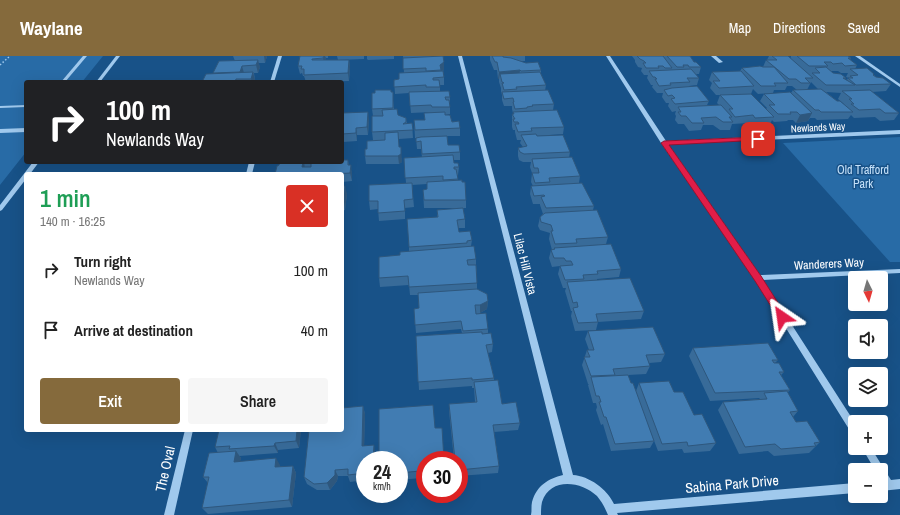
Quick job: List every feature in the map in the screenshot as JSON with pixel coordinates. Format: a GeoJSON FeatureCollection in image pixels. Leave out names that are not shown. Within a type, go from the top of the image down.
{"type":"FeatureCollection","features":[{"type":"Feature","properties":{"kind":"street"},"geometry":{"type":"LineString","coordinates":[[65,80],[85,56]]}},
{"type":"Feature","properties":{"kind":"street"},"geometry":{"type":"LineString","coordinates":[[100,80],[118,56]]}},
{"type":"Feature","properties":{"kind":"street"},"geometry":{"type":"LineString","coordinates":[[273,80],[280,56]]}},
{"type":"Feature","properties":{"kind":"street","name":"Lilac Hill Vista"},"geometry":{"type":"LineString","coordinates":[[460,56],[569,478]]}},
{"type":"Feature","properties":{"kind":"street"},"geometry":{"type":"LineString","coordinates":[[608,56],[664,143],[758,278],[848,420]]}},
{"type":"Feature","properties":{"kind":"street"},"geometry":{"type":"LineString","coordinates":[[713,56],[721,62]]}},
{"type":"Feature","properties":{"kind":"street"},"geometry":{"type":"LineString","coordinates":[[857,56],[900,86]]}},
{"type":"Feature","properties":{"kind":"street"},"geometry":{"type":"LineString","coordinates":[[0,107],[24,106]]}},
{"type":"Feature","properties":{"kind":"street"},"geometry":{"type":"LineString","coordinates":[[0,131],[24,130]]}},
{"type":"Feature","properties":{"kind":"street","name":"Newlands Way"},"geometry":{"type":"LineString","coordinates":[[664,143],[900,132]]}},
{"type":"Feature","properties":{"kind":"street"},"geometry":{"type":"LineString","coordinates":[[28,172],[34,164]]}},
{"type":"Feature","properties":{"kind":"street"},"geometry":{"type":"LineString","coordinates":[[0,209],[24,177]]}},
{"type":"Feature","properties":{"kind":"street","name":"Wanderers Way"},"geometry":{"type":"LineString","coordinates":[[758,278],[900,271]]}},
{"type":"Feature","properties":{"kind":"street","name":"The Oval"},"geometry":{"type":"LineString","coordinates":[[169,515],[189,432]]}},
{"type":"Feature","properties":{"kind":"street"},"geometry":{"type":"LineString","coordinates":[[536,515],[537,502],[543,491],[552,483],[569,478],[582,480],[595,487],[605,497],[613,512]]}},
{"type":"Feature","properties":{"kind":"street"},"geometry":{"type":"LineString","coordinates":[[888,485],[900,484]]}},
{"type":"Feature","properties":{"kind":"street","name":"Sabina Park Drive"},"geometry":{"type":"LineString","coordinates":[[613,512],[848,489]]}},
{"type":"Feature","properties":{"kind":"path"},"geometry":{"type":"LineString","coordinates":[[0,65],[10,56]]}},
{"type":"Feature","properties":{"kind":"green space"},"geometry":{"type":"Polygon","coordinates":[[[0,56],[103,56],[84,80],[24,80],[24,155],[0,185],[0,56]]]}},
{"type":"Feature","properties":{"kind":"green space","name":"Old Trafford Park"},"geometry":{"type":"Polygon","coordinates":[[[900,137],[900,262],[890,262],[783,143],[900,137]]]}},
{"type":"Feature","properties":{"kind":"building"},"geometry":{"type":"Polygon","coordinates":[[[300,56],[324,56],[323,58],[312,60],[349,60],[348,73],[304,75],[304,69],[301,69],[302,66],[298,66],[300,56]]]}},
{"type":"Feature","properties":{"kind":"building"},"geometry":{"type":"Polygon","coordinates":[[[443,56],[444,62],[440,65],[441,70],[426,71],[426,68],[403,69],[403,58],[443,56]]]}},
{"type":"Feature","properties":{"kind":"building"},"geometry":{"type":"Polygon","coordinates":[[[492,56],[503,56],[526,63],[538,62],[541,70],[499,72],[497,62],[495,62],[492,56]]]}},
{"type":"Feature","properties":{"kind":"building"},"geometry":{"type":"Polygon","coordinates":[[[637,56],[663,56],[672,68],[658,66],[659,68],[646,68],[643,63],[646,63],[637,56]]]}},
{"type":"Feature","properties":{"kind":"building"},"geometry":{"type":"Polygon","coordinates":[[[667,56],[690,56],[694,62],[701,67],[689,67],[688,65],[683,65],[684,67],[677,67],[667,56]]]}},
{"type":"Feature","properties":{"kind":"building"},"geometry":{"type":"Polygon","coordinates":[[[772,56],[788,56],[813,78],[805,78],[810,83],[801,83],[796,79],[789,79],[766,60],[777,60],[772,56]]]}},
{"type":"Feature","properties":{"kind":"building"},"geometry":{"type":"Polygon","coordinates":[[[797,56],[848,56],[851,58],[848,58],[857,65],[845,66],[842,63],[833,64],[831,62],[824,62],[828,66],[809,66],[797,56]]]}},
{"type":"Feature","properties":{"kind":"building"},"geometry":{"type":"Polygon","coordinates":[[[258,60],[256,65],[242,66],[240,72],[213,73],[219,61],[258,60]]]}},
{"type":"Feature","properties":{"kind":"building"},"geometry":{"type":"Polygon","coordinates":[[[760,66],[774,67],[788,83],[774,83],[776,86],[761,86],[742,68],[760,66]]]}},
{"type":"Feature","properties":{"kind":"building"},"geometry":{"type":"Polygon","coordinates":[[[826,67],[833,73],[841,74],[846,78],[843,78],[855,85],[826,85],[812,73],[820,73],[815,68],[826,67]]]}},
{"type":"Feature","properties":{"kind":"building"},"geometry":{"type":"Polygon","coordinates":[[[867,68],[876,77],[883,78],[891,84],[856,85],[848,78],[853,78],[850,76],[858,75],[850,69],[867,68]]]}},
{"type":"Feature","properties":{"kind":"building"},"geometry":{"type":"Polygon","coordinates":[[[691,69],[699,78],[687,78],[690,82],[670,83],[671,85],[659,86],[655,79],[657,79],[653,77],[649,71],[691,69]]]}},
{"type":"Feature","properties":{"kind":"building"},"geometry":{"type":"Polygon","coordinates":[[[443,71],[444,77],[433,78],[433,80],[439,80],[440,87],[426,87],[426,85],[394,87],[394,80],[399,79],[399,73],[443,71]]]}},
{"type":"Feature","properties":{"kind":"building"},"geometry":{"type":"Polygon","coordinates":[[[741,71],[754,86],[719,88],[713,81],[720,81],[712,72],[741,71]]]}},
{"type":"Feature","properties":{"kind":"building"},"geometry":{"type":"Polygon","coordinates":[[[253,72],[251,79],[236,80],[203,80],[206,74],[253,72]]]}},
{"type":"Feature","properties":{"kind":"building"},"geometry":{"type":"Polygon","coordinates":[[[540,72],[546,85],[516,87],[517,89],[504,90],[502,83],[504,83],[502,82],[500,74],[540,72]]]}},
{"type":"Feature","properties":{"kind":"building"},"geometry":{"type":"Polygon","coordinates":[[[697,86],[709,101],[675,104],[671,99],[675,98],[672,95],[668,96],[664,90],[672,88],[697,86]]]}},
{"type":"Feature","properties":{"kind":"building"},"geometry":{"type":"Polygon","coordinates":[[[821,89],[837,101],[840,101],[853,112],[821,112],[819,110],[815,110],[793,90],[821,89]]]}},
{"type":"Feature","properties":{"kind":"building"},"geometry":{"type":"Polygon","coordinates":[[[375,90],[391,90],[391,92],[393,92],[393,108],[372,109],[372,93],[375,93],[375,90]]]}},
{"type":"Feature","properties":{"kind":"building"},"geometry":{"type":"Polygon","coordinates":[[[548,90],[554,104],[532,105],[533,106],[527,108],[515,109],[513,98],[504,99],[502,92],[548,90]]]}},
{"type":"Feature","properties":{"kind":"building"},"geometry":{"type":"Polygon","coordinates":[[[870,90],[899,113],[885,113],[880,109],[859,110],[851,104],[854,104],[849,99],[852,99],[842,91],[870,90]]]}},
{"type":"Feature","properties":{"kind":"building"},"geometry":{"type":"Polygon","coordinates":[[[449,91],[450,97],[445,97],[446,100],[449,100],[450,107],[432,107],[431,105],[410,106],[409,92],[449,91]]]}},
{"type":"Feature","properties":{"kind":"building"},"geometry":{"type":"Polygon","coordinates":[[[790,92],[812,113],[800,115],[797,112],[790,112],[791,114],[778,114],[769,105],[775,105],[764,94],[790,92]]]}},
{"type":"Feature","properties":{"kind":"building"},"geometry":{"type":"Polygon","coordinates":[[[751,94],[774,117],[755,118],[753,115],[735,117],[729,109],[733,109],[720,95],[751,94]]]}},
{"type":"Feature","properties":{"kind":"building"},"geometry":{"type":"Polygon","coordinates":[[[721,105],[732,117],[729,117],[733,122],[723,122],[716,117],[701,118],[704,123],[692,123],[686,116],[681,116],[678,112],[681,112],[678,107],[721,105]]]}},
{"type":"Feature","properties":{"kind":"building"},"geometry":{"type":"Polygon","coordinates":[[[397,109],[398,115],[406,118],[406,122],[403,124],[412,123],[413,130],[372,132],[372,116],[383,116],[382,110],[397,109]]]}},
{"type":"Feature","properties":{"kind":"building"},"geometry":{"type":"Polygon","coordinates":[[[557,110],[564,127],[531,128],[532,131],[518,132],[515,124],[519,124],[518,122],[514,122],[513,119],[515,119],[512,114],[514,114],[513,112],[557,110]]]}},
{"type":"Feature","properties":{"kind":"building"},"geometry":{"type":"Polygon","coordinates":[[[368,112],[367,127],[356,128],[356,133],[344,134],[344,113],[368,112]]]}},
{"type":"Feature","properties":{"kind":"building"},"geometry":{"type":"Polygon","coordinates":[[[445,112],[445,115],[450,115],[452,122],[459,121],[460,128],[415,130],[414,120],[425,120],[424,113],[445,112]]]}},
{"type":"Feature","properties":{"kind":"building"},"geometry":{"type":"Polygon","coordinates":[[[398,132],[401,154],[398,156],[365,156],[367,141],[385,140],[385,133],[398,132]]]}},
{"type":"Feature","properties":{"kind":"building"},"geometry":{"type":"Polygon","coordinates":[[[536,134],[537,136],[563,135],[570,152],[524,154],[520,152],[518,148],[527,146],[521,135],[536,134]]]}},
{"type":"Feature","properties":{"kind":"building"},"geometry":{"type":"Polygon","coordinates":[[[447,136],[448,145],[459,145],[460,152],[422,154],[421,141],[416,142],[416,138],[421,137],[447,136]]]}},
{"type":"Feature","properties":{"kind":"building"},"geometry":{"type":"Polygon","coordinates":[[[453,155],[454,163],[458,163],[459,167],[454,167],[454,169],[456,169],[458,179],[443,180],[443,176],[405,178],[404,158],[453,155]]]}},
{"type":"Feature","properties":{"kind":"building"},"geometry":{"type":"Polygon","coordinates":[[[572,157],[580,176],[549,178],[550,182],[535,183],[532,173],[539,173],[538,168],[534,168],[532,159],[572,157]]]}},
{"type":"Feature","properties":{"kind":"building"},"geometry":{"type":"Polygon","coordinates":[[[344,160],[348,160],[348,165],[351,165],[350,173],[276,172],[277,166],[279,164],[303,164],[302,167],[311,167],[311,164],[344,164],[344,160]]]}},
{"type":"Feature","properties":{"kind":"building"},"geometry":{"type":"Polygon","coordinates":[[[462,180],[462,182],[465,182],[466,200],[424,200],[423,190],[427,189],[427,182],[462,180]]]}},
{"type":"Feature","properties":{"kind":"building"},"geometry":{"type":"Polygon","coordinates":[[[412,183],[413,199],[404,200],[405,211],[378,213],[378,201],[369,201],[369,185],[412,183]]]}},
{"type":"Feature","properties":{"kind":"building"},"geometry":{"type":"Polygon","coordinates":[[[582,183],[594,206],[546,208],[541,197],[545,196],[534,196],[531,186],[582,183]]]}},
{"type":"Feature","properties":{"kind":"building"},"geometry":{"type":"Polygon","coordinates":[[[463,208],[465,219],[457,220],[459,232],[470,231],[472,240],[467,241],[467,243],[409,247],[407,219],[438,217],[437,210],[463,208]]]}},
{"type":"Feature","properties":{"kind":"building"},"geometry":{"type":"Polygon","coordinates":[[[597,210],[608,237],[576,239],[577,243],[555,244],[551,231],[553,231],[551,225],[541,222],[540,217],[545,213],[597,210]]]}},
{"type":"Feature","properties":{"kind":"building"},"geometry":{"type":"Polygon","coordinates":[[[611,244],[621,269],[597,271],[598,274],[583,275],[584,279],[565,280],[560,266],[573,265],[571,261],[566,261],[564,258],[554,258],[551,250],[555,249],[554,248],[611,244]]]}},
{"type":"Feature","properties":{"kind":"building"},"geometry":{"type":"Polygon","coordinates":[[[474,246],[476,259],[467,260],[468,265],[476,265],[477,283],[409,287],[408,276],[379,278],[379,257],[400,255],[400,252],[474,246]]]}},
{"type":"Feature","properties":{"kind":"building"},"geometry":{"type":"Polygon","coordinates":[[[630,278],[644,311],[596,314],[598,322],[578,323],[573,308],[578,307],[577,302],[573,303],[567,282],[630,278]]]}},
{"type":"Feature","properties":{"kind":"building"},"geometry":{"type":"Polygon","coordinates":[[[477,289],[487,294],[488,301],[480,305],[475,305],[476,314],[486,313],[488,329],[463,331],[461,321],[415,325],[414,309],[419,308],[418,293],[477,289]]]}},
{"type":"Feature","properties":{"kind":"building"},"geometry":{"type":"Polygon","coordinates":[[[653,327],[665,354],[646,355],[650,366],[613,369],[615,375],[591,376],[584,357],[590,357],[587,350],[594,350],[588,331],[653,327]]]}},
{"type":"Feature","properties":{"kind":"building"},"geometry":{"type":"Polygon","coordinates":[[[482,332],[482,334],[491,333],[493,344],[486,345],[494,378],[418,382],[416,336],[482,332]]]}},
{"type":"Feature","properties":{"kind":"building"},"geometry":{"type":"Polygon","coordinates":[[[768,343],[778,360],[772,360],[774,363],[779,363],[784,372],[779,372],[790,390],[715,393],[693,348],[768,343]]]}},
{"type":"Feature","properties":{"kind":"building"},"geometry":{"type":"Polygon","coordinates":[[[628,375],[631,383],[633,383],[654,441],[615,444],[606,417],[604,417],[599,402],[601,402],[599,396],[596,396],[591,377],[628,375]]]}},
{"type":"Feature","properties":{"kind":"building"},"geometry":{"type":"Polygon","coordinates":[[[498,380],[502,404],[516,402],[520,423],[493,425],[499,466],[468,469],[468,451],[454,451],[449,404],[477,402],[474,382],[498,380]]]}},
{"type":"Feature","properties":{"kind":"building"},"geometry":{"type":"Polygon","coordinates":[[[669,381],[674,392],[683,392],[694,415],[702,414],[716,443],[688,446],[687,442],[662,444],[639,383],[669,381]]]}},
{"type":"Feature","properties":{"kind":"building"},"geometry":{"type":"Polygon","coordinates":[[[787,391],[798,411],[790,412],[796,422],[807,421],[820,442],[814,443],[816,446],[781,449],[775,444],[745,447],[723,402],[767,399],[764,393],[787,391]]]}},
{"type":"Feature","properties":{"kind":"building"},"geometry":{"type":"Polygon","coordinates":[[[433,405],[435,428],[442,428],[443,451],[416,451],[416,471],[408,472],[408,451],[379,451],[379,409],[433,405]]]}},
{"type":"Feature","properties":{"kind":"building"},"geometry":{"type":"Polygon","coordinates":[[[363,406],[362,446],[374,445],[374,451],[356,451],[356,474],[348,475],[348,469],[335,470],[335,475],[327,483],[314,484],[304,477],[309,432],[344,432],[344,408],[363,406]]]}},
{"type":"Feature","properties":{"kind":"building"},"geometry":{"type":"Polygon","coordinates":[[[219,432],[297,432],[296,441],[275,443],[274,446],[229,449],[230,446],[215,447],[219,432]]]}},
{"type":"Feature","properties":{"kind":"building"},"geometry":{"type":"Polygon","coordinates":[[[236,451],[234,462],[276,458],[275,467],[293,466],[289,500],[202,508],[209,477],[203,477],[209,453],[236,451]]]}},
{"type":"Feature","properties":{"kind":"route"},"geometry":{"type":"LineString","coordinates":[[758,139],[664,143],[758,278],[782,317]]}}]}
